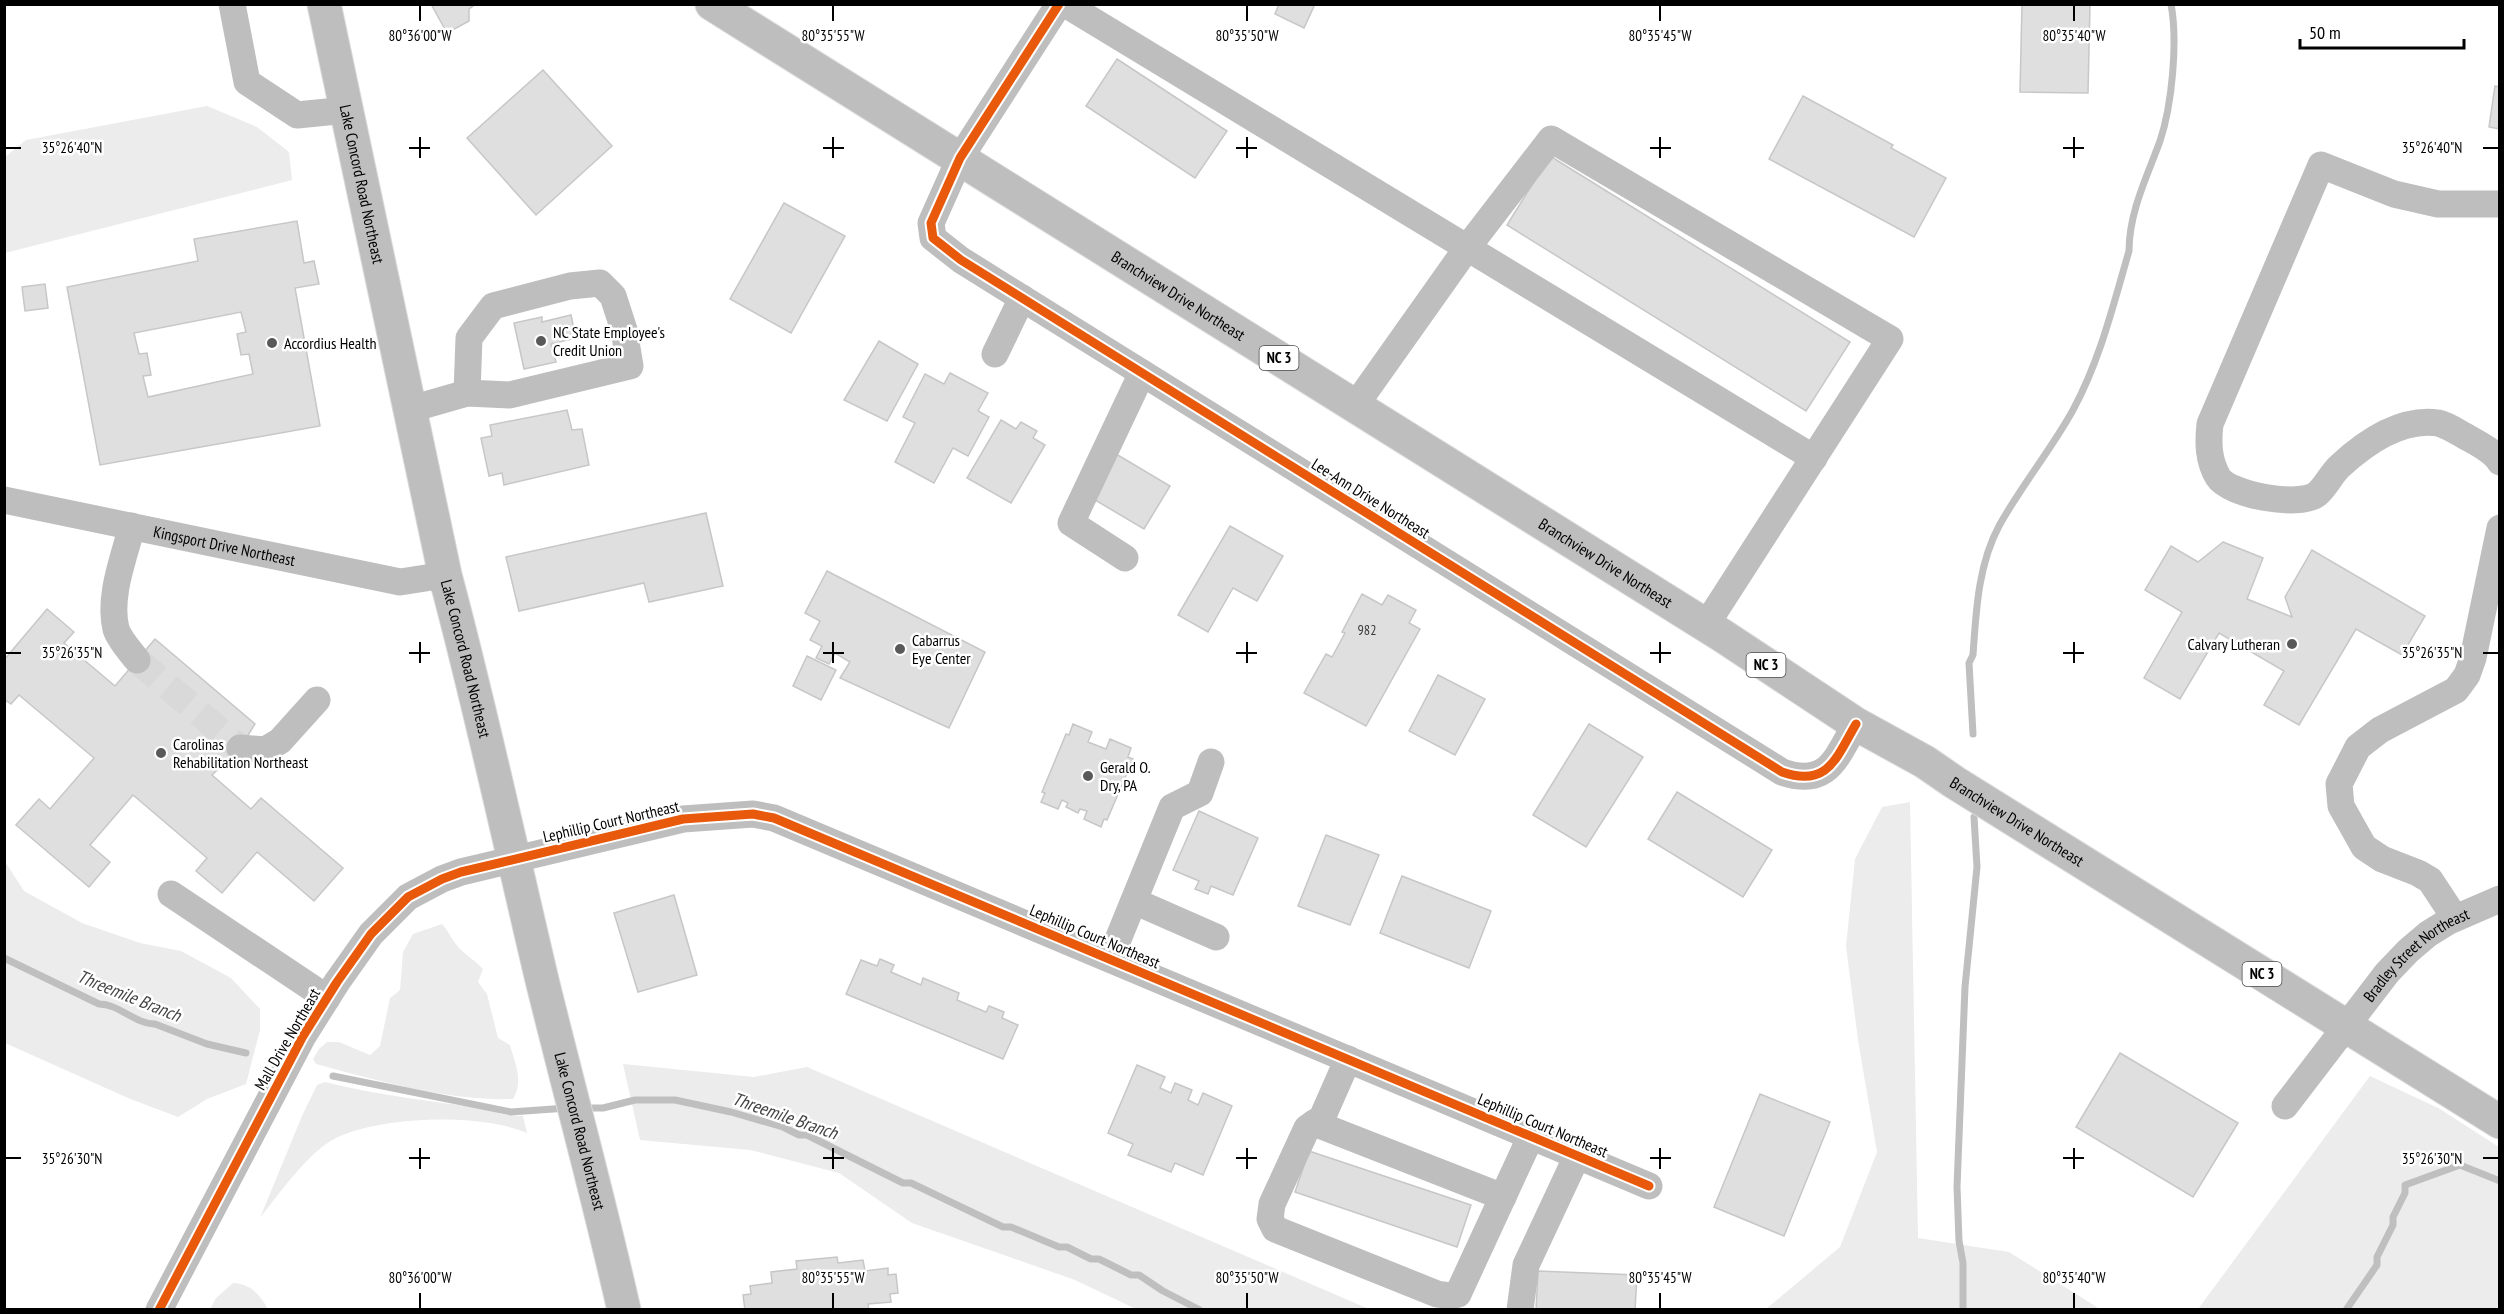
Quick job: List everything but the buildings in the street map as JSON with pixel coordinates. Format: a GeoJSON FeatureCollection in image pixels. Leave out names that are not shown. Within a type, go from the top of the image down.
{"type":"FeatureCollection","features":[{"type":"Feature","properties":{"kind":"main road","name":"Lake Concord Road Northeast"},"geometry":{"type":"LineString","coordinates":[[324,4],[445,575],[470,669],[558,1047],[585,1143],[624,1310]]}},
{"type":"Feature","properties":{"kind":"main road","name":"Branchview Drive Northeast"},"geometry":{"type":"LineString","coordinates":[[712,4],[1706,626],[1856,724],[1925,762],[2499,1122]]}},
{"type":"Feature","properties":{"kind":"street"},"geometry":{"type":"LineString","coordinates":[[232,4],[247,82],[297,115],[346,110]]}},
{"type":"Feature","properties":{"kind":"street","name":"Lee-Ann Drive Northeast"},"geometry":{"type":"LineString","coordinates":[[1059,4],[960,158],[931,223],[933,238],[961,260],[1782,772],[1797,777],[1813,778],[1826,770],[1838,755],[1856,724]]}},
{"type":"Feature","properties":{"kind":"street"},"geometry":{"type":"LineString","coordinates":[[1065,4],[1814,458]]}},
{"type":"Feature","properties":{"kind":"street"},"geometry":{"type":"LineString","coordinates":[[1355,406],[1467,248],[1551,139],[1890,339],[1706,626]]}},
{"type":"Feature","properties":{"kind":"street"},"geometry":{"type":"LineString","coordinates":[[2499,204],[2438,204],[2394,194],[2321,165],[2210,424],[2207,445],[2219,478],[2236,490],[2262,497],[2300,501],[2317,495],[2339,466],[2366,445],[2397,427],[2421,423],[2441,424],[2478,443],[2499,462]]}},
{"type":"Feature","properties":{"kind":"street"},"geometry":{"type":"LineString","coordinates":[[411,409],[467,393],[510,395],[630,366],[624,330],[613,296],[600,283],[570,286],[493,306],[470,338],[467,393]]}},
{"type":"Feature","properties":{"kind":"street"},"geometry":{"type":"LineString","coordinates":[[995,354],[1022,298]]}},
{"type":"Feature","properties":{"kind":"street"},"geometry":{"type":"LineString","coordinates":[[1125,558],[1071,523],[1142,373]]}},
{"type":"Feature","properties":{"kind":"street","name":"Kingsport Drive Northeast"},"geometry":{"type":"LineString","coordinates":[[4,500],[399,582],[445,575]]}},
{"type":"Feature","properties":{"kind":"street"},"geometry":{"type":"LineString","coordinates":[[132,526],[115,594],[117,631],[137,660]]}},
{"type":"Feature","properties":{"kind":"street"},"geometry":{"type":"LineString","coordinates":[[2456,918],[2430,880],[2382,859],[2364,847],[2341,806],[2339,784],[2358,747],[2380,730],[2456,690],[2467,675],[2473,657],[2499,528]]}},
{"type":"Feature","properties":{"kind":"street"},"geometry":{"type":"LineString","coordinates":[[240,748],[265,750],[280,741],[317,700]]}},
{"type":"Feature","properties":{"kind":"street"},"geometry":{"type":"LineString","coordinates":[[1110,959],[1172,807],[1200,793],[1211,762]]}},
{"type":"Feature","properties":{"kind":"street","name":"Lephillip Court Northeast"},"geometry":{"type":"LineString","coordinates":[[513,858],[683,819],[753,814],[774,818],[1649,1186]]}},
{"type":"Feature","properties":{"kind":"street","name":"Mall Drive Northeast"},"geometry":{"type":"LineString","coordinates":[[159,1310],[303,1036],[371,934],[408,897],[442,879],[513,858]]}},
{"type":"Feature","properties":{"kind":"street"},"geometry":{"type":"LineString","coordinates":[[171,894],[327,998]]}},
{"type":"Feature","properties":{"kind":"street","name":"Bradley Street Northeast"},"geometry":{"type":"LineString","coordinates":[[2285,1106],[2387,973],[2408,951],[2428,934],[2456,918],[2499,899]]}},
{"type":"Feature","properties":{"kind":"street"},"geometry":{"type":"LineString","coordinates":[[1134,901],[1216,937]]}},
{"type":"Feature","properties":{"kind":"street"},"geometry":{"type":"LineString","coordinates":[[1348,1059],[1322,1118],[1307,1128],[1272,1204],[1270,1219],[1275,1229],[1427,1289],[1451,1296],[1458,1293],[1531,1136]]}},
{"type":"Feature","properties":{"kind":"street"},"geometry":{"type":"LineString","coordinates":[[1314,1123],[1503,1197]]}},
{"type":"Feature","properties":{"kind":"street"},"geometry":{"type":"LineString","coordinates":[[1520,1310],[1526,1266],[1577,1156]]}},
{"type":"Feature","properties":{"kind":"shaded area"},"geometry":{"type":"Polygon","coordinates":[[[207,106],[257,127],[289,152],[292,180],[5,253],[5,157],[26,140],[207,106]]]}},
{"type":"Feature","properties":{"kind":"shaded area"},"geometry":{"type":"Polygon","coordinates":[[[1910,802],[1918,1238],[2009,1252],[2100,1309],[1766,1309],[1840,1247],[1877,1152],[1858,1040],[1846,946],[1855,859],[1882,807],[1910,802]]]}},
{"type":"Feature","properties":{"kind":"shaded area"},"geometry":{"type":"Polygon","coordinates":[[[4,860],[24,891],[82,923],[140,943],[181,951],[231,978],[260,1009],[260,1030],[246,1084],[207,1099],[178,1117],[128,1098],[5,1043],[4,860]]]}},
{"type":"Feature","properties":{"kind":"shaded area"},"geometry":{"type":"Polygon","coordinates":[[[442,924],[460,949],[483,969],[478,982],[487,994],[498,1038],[510,1045],[516,1066],[518,1086],[513,1099],[463,1097],[413,1089],[316,1064],[313,1059],[327,1042],[339,1042],[370,1055],[380,1046],[390,998],[400,990],[403,952],[413,934],[442,924]]]}},
{"type":"Feature","properties":{"kind":"shaded area"},"geometry":{"type":"Polygon","coordinates":[[[623,1064],[754,1077],[807,1067],[1369,1309],[1136,1309],[1075,1280],[912,1223],[839,1173],[750,1150],[640,1140],[623,1064]]]}},
{"type":"Feature","properties":{"kind":"shaded area"},"geometry":{"type":"Polygon","coordinates":[[[2370,1076],[2440,1109],[2499,1147],[2499,1309],[2198,1309],[2370,1076]]]}},
{"type":"Feature","properties":{"kind":"shaded area"},"geometry":{"type":"Polygon","coordinates":[[[325,1082],[382,1094],[478,1108],[511,1116],[523,1116],[527,1133],[484,1122],[458,1120],[405,1121],[356,1131],[336,1138],[315,1153],[260,1218],[302,1116],[317,1085],[325,1082]]]}},
{"type":"Feature","properties":{"kind":"shaded area"},"geometry":{"type":"Polygon","coordinates":[[[233,1283],[245,1285],[254,1291],[268,1309],[210,1309],[216,1298],[233,1283]]]}},
{"type":"Feature","properties":{"kind":"waterway"},"geometry":{"type":"LineString","coordinates":[[1973,734],[1969,663],[1973,655],[1982,573],[1999,526],[2083,391],[2105,332],[2129,251],[2135,209],[2160,141],[2168,110],[2174,55],[2171,4]]}},
{"type":"Feature","properties":{"kind":"waterway"},"geometry":{"type":"LineString","coordinates":[[1963,1310],[1963,1263],[1959,1241],[1957,1187],[1965,987],[1977,867],[1974,817]]}},
{"type":"Feature","properties":{"kind":"waterway","name":"Threemile Branch"},"geometry":{"type":"LineString","coordinates":[[4,958],[99,1004],[113,1007],[141,1021],[207,1044],[246,1053]]}},
{"type":"Feature","properties":{"kind":"waterway","name":"Threemile Branch"},"geometry":{"type":"LineString","coordinates":[[333,1076],[511,1112],[567,1108]]}},
{"type":"Feature","properties":{"kind":"waterway","name":"Threemile Branch"},"geometry":{"type":"LineString","coordinates":[[584,1108],[603,1108],[635,1100],[675,1100],[731,1112],[783,1127],[799,1135],[807,1135],[903,1183],[911,1183],[1003,1227],[1011,1227],[1059,1247],[1067,1247],[1091,1259],[1099,1259],[1131,1275],[1139,1275],[1163,1291],[1200,1310]]}},
{"type":"Feature","properties":{"kind":"waterway","name":"Threemile Branch"},"geometry":{"type":"LineString","coordinates":[[2346,1310],[2377,1265],[2377,1257],[2393,1225],[2393,1217],[2405,1193],[2405,1185],[2460,1165],[2500,1181]]}},
{"type":"Feature","properties":{"kind":"tunnel"},"geometry":{"type":"LineString","coordinates":[[137,660],[240,748]]}},
{"type":"Feature","properties":{"kind":"cycle path"},"geometry":{"type":"LineString","coordinates":[[1059,4],[960,158],[931,223],[933,238],[961,260],[1782,772],[1798,776],[1820,773],[1836,758],[1856,724]]}},
{"type":"Feature","properties":{"kind":"cycle path"},"geometry":{"type":"LineString","coordinates":[[159,1310],[303,1036],[371,934],[408,897],[461,872],[683,819],[753,814],[774,818],[1649,1186]]}},
{"type":"Feature","properties":{"kind":"place","name":"NC State Employee's Credit Union"},"geometry":{"type":"Point","coordinates":[541,341]}},
{"type":"Feature","properties":{"kind":"place","name":"Accordius Health"},"geometry":{"type":"Point","coordinates":[272,343]}},
{"type":"Feature","properties":{"kind":"place","name":"Calvary Lutheran"},"geometry":{"type":"Point","coordinates":[2292,644]}},
{"type":"Feature","properties":{"kind":"place","name":"Cabarrus Eye Center"},"geometry":{"type":"Point","coordinates":[900,649]}},
{"type":"Feature","properties":{"kind":"place","name":"Carolinas Rehabilitation Northeast"},"geometry":{"type":"Point","coordinates":[161,753]}},
{"type":"Feature","properties":{"kind":"place","name":"Gerald O. Dry, PA"},"geometry":{"type":"Point","coordinates":[1088,776]}}]}
